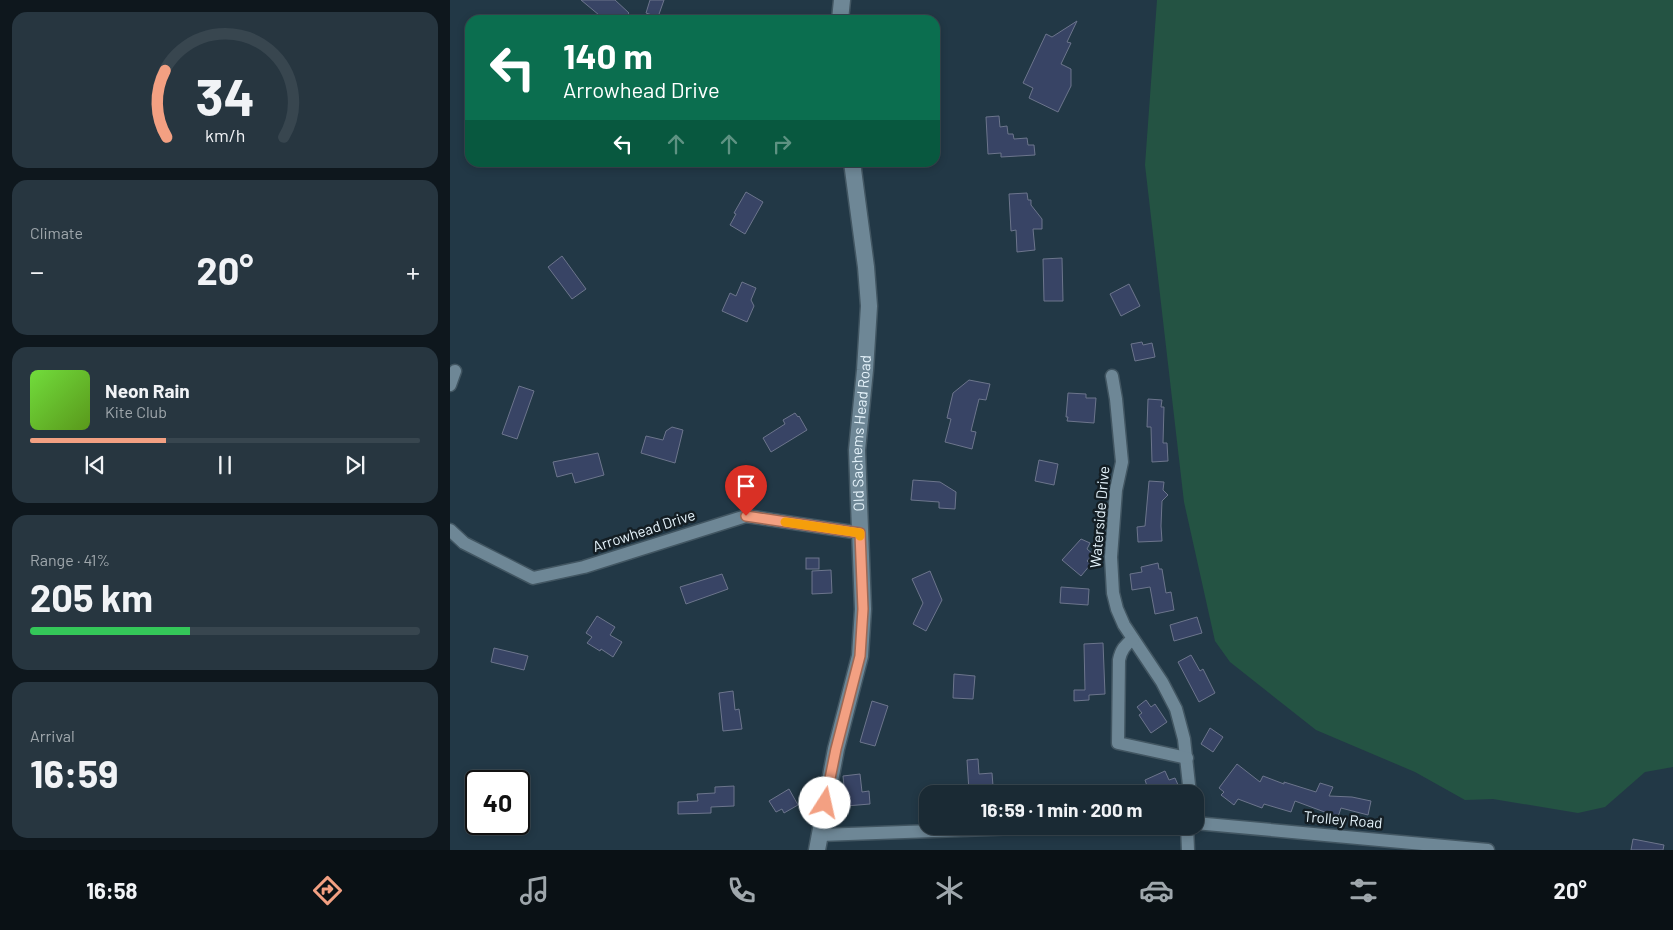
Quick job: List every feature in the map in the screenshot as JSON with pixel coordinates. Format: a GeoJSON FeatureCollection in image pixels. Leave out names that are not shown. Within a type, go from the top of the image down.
{"type":"FeatureCollection","features":[{"type":"Feature","properties":{"kind":"street"},"geometry":{"type":"LineString","coordinates":[[840,15],[842,0]]}},
{"type":"Feature","properties":{"kind":"street","name":"Old Sachems Head Road"},"geometry":{"type":"LineString","coordinates":[[818,843],[836,749],[860,656],[863,609],[858,450],[869,306],[866,266],[853,167]]}},
{"type":"Feature","properties":{"kind":"street"},"geometry":{"type":"LineString","coordinates":[[450,386],[455,370]]}},
{"type":"Feature","properties":{"kind":"street","name":"Waterside Drive"},"geometry":{"type":"LineString","coordinates":[[1112,376],[1122,462],[1116,490],[1110,557],[1117,609],[1133,639],[1162,682],[1176,709],[1182,731],[1189,785]]}},
{"type":"Feature","properties":{"kind":"street","name":"Arrowhead Drive"},"geometry":{"type":"LineString","coordinates":[[450,530],[464,544],[533,578],[584,567],[746,516],[860,533]]}},
{"type":"Feature","properties":{"kind":"street"},"geometry":{"type":"LineString","coordinates":[[1133,639],[1120,652],[1118,743],[1186,758]]}},
{"type":"Feature","properties":{"kind":"street","name":"Trolley Road"},"geometry":{"type":"LineString","coordinates":[[1204,824],[1488,850]]}},
{"type":"Feature","properties":{"kind":"street"},"geometry":{"type":"LineString","coordinates":[[818,843],[940,835]]}},
{"type":"Feature","properties":{"kind":"street"},"geometry":{"type":"LineString","coordinates":[[1187,835],[1188,850]]}},
{"type":"Feature","properties":{"kind":"shaded area"},"geometry":{"type":"Polygon","coordinates":[[[1157,0],[1673,0],[1673,767],[1645,772],[1605,807],[1578,813],[1493,799],[1465,800],[1415,772],[1316,730],[1230,662],[1215,641],[1184,502],[1145,165],[1157,0]]]}},
{"type":"Feature","properties":{"kind":"building"},"geometry":{"type":"Polygon","coordinates":[[[581,0],[615,0],[629,13],[627,15],[599,15],[581,0]]]}},
{"type":"Feature","properties":{"kind":"building"},"geometry":{"type":"Polygon","coordinates":[[[650,0],[664,0],[659,15],[646,13],[650,0]]]}},
{"type":"Feature","properties":{"kind":"building"},"geometry":{"type":"Polygon","coordinates":[[[1077,21],[1067,42],[1071,43],[1061,64],[1071,69],[1071,86],[1058,112],[1029,98],[1033,88],[1023,83],[1046,34],[1052,37],[1077,21]]]}},
{"type":"Feature","properties":{"kind":"building"},"geometry":{"type":"Polygon","coordinates":[[[999,116],[1000,127],[1007,126],[1008,134],[1013,134],[1014,139],[1027,138],[1028,145],[1034,145],[1035,155],[1001,157],[1001,153],[988,154],[986,117],[999,116]]]}},
{"type":"Feature","properties":{"kind":"building"},"geometry":{"type":"Polygon","coordinates":[[[746,192],[763,202],[745,234],[730,225],[736,214],[734,213],[746,192]]]}},
{"type":"Feature","properties":{"kind":"building"},"geometry":{"type":"Polygon","coordinates":[[[1027,193],[1028,200],[1031,200],[1031,205],[1042,219],[1042,229],[1033,229],[1035,250],[1017,252],[1016,230],[1011,231],[1009,194],[1027,193]]]}},
{"type":"Feature","properties":{"kind":"building"},"geometry":{"type":"Polygon","coordinates":[[[562,256],[586,289],[572,299],[548,267],[562,256]]]}},
{"type":"Feature","properties":{"kind":"building"},"geometry":{"type":"Polygon","coordinates":[[[1062,258],[1063,301],[1044,301],[1043,259],[1062,258]]]}},
{"type":"Feature","properties":{"kind":"building"},"geometry":{"type":"Polygon","coordinates":[[[742,282],[756,288],[751,300],[754,306],[747,322],[722,311],[730,293],[736,296],[742,282]]]}},
{"type":"Feature","properties":{"kind":"building"},"geometry":{"type":"Polygon","coordinates":[[[1129,284],[1140,306],[1121,316],[1110,294],[1129,284]]]}},
{"type":"Feature","properties":{"kind":"building"},"geometry":{"type":"Polygon","coordinates":[[[1142,342],[1143,345],[1152,343],[1155,357],[1135,361],[1131,344],[1142,342]]]}},
{"type":"Feature","properties":{"kind":"building"},"geometry":{"type":"Polygon","coordinates":[[[969,380],[990,384],[986,400],[979,399],[971,431],[976,432],[972,449],[945,442],[951,419],[947,418],[953,393],[969,380]]]}},
{"type":"Feature","properties":{"kind":"building"},"geometry":{"type":"Polygon","coordinates":[[[519,386],[534,391],[517,439],[502,434],[519,386]]]}},
{"type":"Feature","properties":{"kind":"building"},"geometry":{"type":"Polygon","coordinates":[[[1068,393],[1086,394],[1086,398],[1096,398],[1094,423],[1067,421],[1068,393]]]}},
{"type":"Feature","properties":{"kind":"building"},"geometry":{"type":"Polygon","coordinates":[[[1148,399],[1162,400],[1161,407],[1164,407],[1163,443],[1167,443],[1168,461],[1152,462],[1151,427],[1147,427],[1148,399]]]}},
{"type":"Feature","properties":{"kind":"building"},"geometry":{"type":"Polygon","coordinates":[[[795,413],[799,416],[807,430],[771,452],[763,438],[785,424],[783,420],[795,413]]]}},
{"type":"Feature","properties":{"kind":"building"},"geometry":{"type":"Polygon","coordinates":[[[672,427],[683,430],[675,463],[641,453],[646,436],[663,440],[666,431],[672,427]]]}},
{"type":"Feature","properties":{"kind":"building"},"geometry":{"type":"Polygon","coordinates":[[[598,453],[604,475],[575,483],[572,473],[557,477],[553,462],[598,453]]]}},
{"type":"Feature","properties":{"kind":"building"},"geometry":{"type":"Polygon","coordinates":[[[1039,460],[1058,464],[1054,485],[1035,481],[1039,460]]]}},
{"type":"Feature","properties":{"kind":"building"},"geometry":{"type":"Polygon","coordinates":[[[913,480],[940,482],[956,492],[955,509],[939,508],[939,502],[911,500],[913,480]]]}},
{"type":"Feature","properties":{"kind":"building"},"geometry":{"type":"Polygon","coordinates":[[[1149,481],[1164,482],[1163,490],[1168,495],[1162,501],[1162,541],[1138,542],[1137,527],[1145,526],[1149,481]]]}},
{"type":"Feature","properties":{"kind":"building"},"geometry":{"type":"Polygon","coordinates":[[[1081,539],[1090,543],[1087,549],[1093,554],[1087,561],[1091,564],[1081,576],[1062,560],[1081,539]]]}},
{"type":"Feature","properties":{"kind":"building"},"geometry":{"type":"Polygon","coordinates":[[[806,558],[819,558],[819,569],[806,569],[806,558]]]}},
{"type":"Feature","properties":{"kind":"building"},"geometry":{"type":"Polygon","coordinates":[[[1158,563],[1159,569],[1162,569],[1166,593],[1171,592],[1174,610],[1155,614],[1150,587],[1132,590],[1130,574],[1142,572],[1141,567],[1158,563]]]}},
{"type":"Feature","properties":{"kind":"building"},"geometry":{"type":"Polygon","coordinates":[[[831,570],[832,593],[812,594],[812,571],[831,570]]]}},
{"type":"Feature","properties":{"kind":"building"},"geometry":{"type":"Polygon","coordinates":[[[930,571],[942,600],[926,631],[913,624],[923,603],[912,579],[930,571]]]}},
{"type":"Feature","properties":{"kind":"building"},"geometry":{"type":"Polygon","coordinates":[[[722,574],[728,589],[686,604],[680,587],[722,574]]]}},
{"type":"Feature","properties":{"kind":"building"},"geometry":{"type":"Polygon","coordinates":[[[1061,587],[1089,589],[1088,605],[1060,603],[1061,587]]]}},
{"type":"Feature","properties":{"kind":"building"},"geometry":{"type":"Polygon","coordinates":[[[597,616],[615,627],[610,635],[622,642],[613,657],[587,643],[592,637],[586,633],[597,616]]]}},
{"type":"Feature","properties":{"kind":"building"},"geometry":{"type":"Polygon","coordinates":[[[1197,617],[1202,633],[1174,641],[1170,625],[1197,617]]]}},
{"type":"Feature","properties":{"kind":"building"},"geometry":{"type":"Polygon","coordinates":[[[1103,643],[1105,694],[1089,695],[1089,700],[1074,701],[1074,690],[1085,690],[1084,644],[1103,643]]]}},
{"type":"Feature","properties":{"kind":"building"},"geometry":{"type":"Polygon","coordinates":[[[494,648],[528,656],[524,670],[491,662],[494,648]]]}},
{"type":"Feature","properties":{"kind":"building"},"geometry":{"type":"Polygon","coordinates":[[[1191,655],[1200,671],[1203,669],[1215,693],[1199,702],[1178,662],[1191,655]]]}},
{"type":"Feature","properties":{"kind":"building"},"geometry":{"type":"Polygon","coordinates":[[[954,674],[975,676],[973,699],[953,698],[954,674]]]}},
{"type":"Feature","properties":{"kind":"building"},"geometry":{"type":"Polygon","coordinates":[[[733,691],[735,710],[739,709],[742,729],[723,731],[719,693],[733,691]]]}},
{"type":"Feature","properties":{"kind":"building"},"geometry":{"type":"Polygon","coordinates":[[[1146,700],[1151,707],[1155,704],[1167,722],[1151,733],[1139,715],[1142,713],[1137,707],[1146,700]]]}},
{"type":"Feature","properties":{"kind":"building"},"geometry":{"type":"Polygon","coordinates":[[[872,701],[888,706],[875,746],[860,742],[872,701]]]}},
{"type":"Feature","properties":{"kind":"building"},"geometry":{"type":"Polygon","coordinates":[[[1210,728],[1223,737],[1213,752],[1201,744],[1210,728]]]}},
{"type":"Feature","properties":{"kind":"building"},"geometry":{"type":"Polygon","coordinates":[[[978,759],[979,774],[992,773],[993,785],[969,785],[967,760],[978,759]]]}},
{"type":"Feature","properties":{"kind":"building"},"geometry":{"type":"Polygon","coordinates":[[[1237,764],[1260,782],[1263,776],[1284,784],[1284,782],[1316,792],[1320,783],[1333,787],[1329,796],[1352,797],[1371,801],[1368,815],[1341,808],[1338,817],[1295,801],[1291,812],[1264,804],[1262,808],[1238,799],[1234,805],[1221,795],[1224,792],[1219,788],[1237,764]]]}},
{"type":"Feature","properties":{"kind":"building"},"geometry":{"type":"Polygon","coordinates":[[[1165,771],[1169,780],[1175,778],[1178,785],[1147,785],[1145,780],[1165,771]]]}},
{"type":"Feature","properties":{"kind":"building"},"geometry":{"type":"Polygon","coordinates":[[[860,774],[862,792],[869,791],[870,804],[846,806],[843,776],[860,774]]]}},
{"type":"Feature","properties":{"kind":"building"},"geometry":{"type":"Polygon","coordinates":[[[734,786],[734,806],[711,807],[711,813],[678,814],[678,802],[698,801],[697,794],[715,793],[715,787],[734,786]]]}},
{"type":"Feature","properties":{"kind":"building"},"geometry":{"type":"Polygon","coordinates":[[[789,789],[798,805],[784,813],[782,809],[776,812],[769,801],[789,789]]]}},
{"type":"Feature","properties":{"kind":"building"},"geometry":{"type":"Polygon","coordinates":[[[1633,839],[1664,845],[1663,850],[1631,850],[1633,839]]]}},
{"type":"Feature","properties":{"kind":"slow traffic"},"geometry":{"type":"LineString","coordinates":[[785,522],[860,533],[860,536]]}},
{"type":"Feature","properties":{"kind":"route"},"geometry":{"type":"LineString","coordinates":[[746,516],[860,533],[863,635],[860,656],[836,749],[825,803]]}}]}
